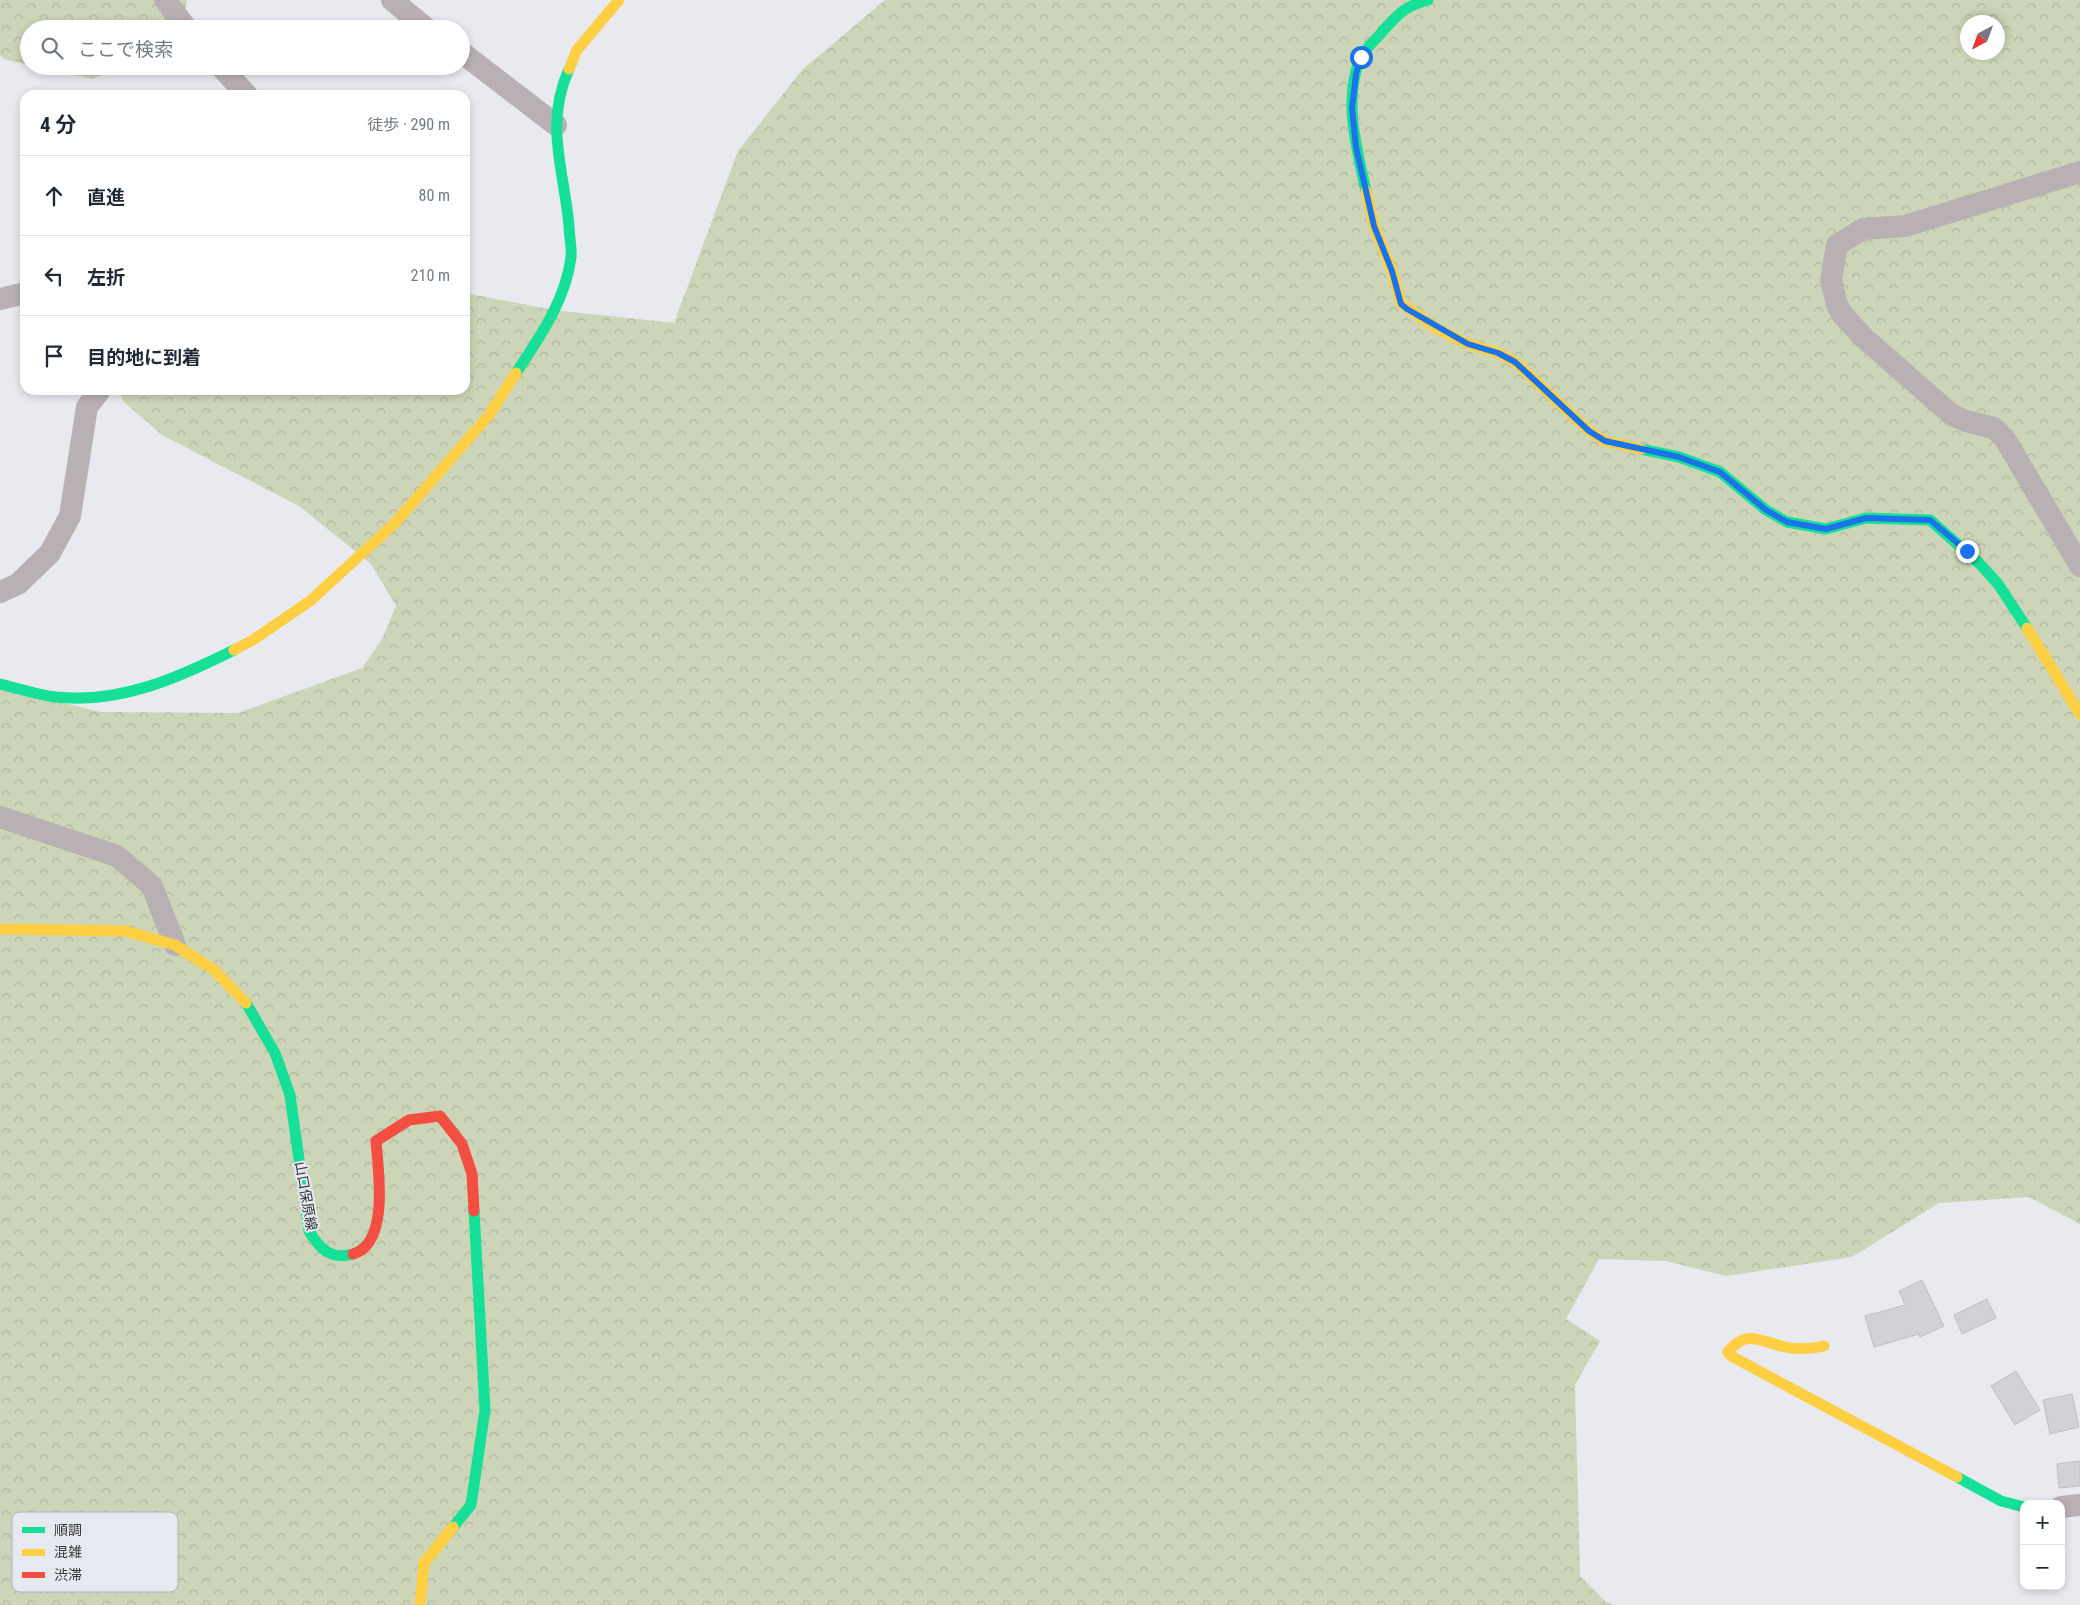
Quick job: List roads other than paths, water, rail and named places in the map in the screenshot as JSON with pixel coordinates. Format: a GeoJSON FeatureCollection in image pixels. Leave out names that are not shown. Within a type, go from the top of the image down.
{"type":"FeatureCollection","features":[{"type":"Feature","properties":{"kind":"street"},"geometry":{"type":"LineString","coordinates":[[165,0],[180,20]]}},
{"type":"Feature","properties":{"kind":"street"},"geometry":{"type":"LineString","coordinates":[[392,0],[416,20]]}},
{"type":"Feature","properties":{"kind":"street"},"geometry":{"type":"LineString","coordinates":[[0,684],[56,697],[119,696],[188,673],[253,640],[310,601],[395,523],[490,415],[547,325],[563,288],[571,256],[567,204],[557,151],[556,107],[563,82],[577,50],[619,0]]}},
{"type":"Feature","properties":{"kind":"street"},"geometry":{"type":"LineString","coordinates":[[1428,0],[1410,5],[1404,10],[1361,57],[1356,74],[1352,108],[1356,147],[1374,226],[1392,271],[1401,304],[1434,327],[1468,344],[1498,353],[1515,362],[1589,431],[1605,441],[1679,457],[1720,472],[1766,510],[1787,522],[1826,529],[1866,518],[1930,520],[1979,563],[1998,584],[2052,666],[2080,714]]}},
{"type":"Feature","properties":{"kind":"street"},"geometry":{"type":"LineString","coordinates":[[470,59],[556,125]]}},
{"type":"Feature","properties":{"kind":"street"},"geometry":{"type":"LineString","coordinates":[[228,75],[242,90]]}},
{"type":"Feature","properties":{"kind":"street"},"geometry":{"type":"LineString","coordinates":[[2080,172],[1906,226],[1863,229],[1837,245],[1831,280],[1837,305],[1842,314],[1863,338],[1952,415],[1966,421],[1994,428],[2005,439],[2080,566]]}},
{"type":"Feature","properties":{"kind":"street"},"geometry":{"type":"LineString","coordinates":[[0,299],[20,294]]}},
{"type":"Feature","properties":{"kind":"street"},"geometry":{"type":"LineString","coordinates":[[0,592],[18,584],[50,553],[70,516],[87,407],[96,395]]}},
{"type":"Feature","properties":{"kind":"street"},"geometry":{"type":"LineString","coordinates":[[0,817],[117,856],[152,886],[175,945]]}},
{"type":"Feature","properties":{"kind":"street","name":"山口保原線"},"geometry":{"type":"LineString","coordinates":[[0,929],[126,930],[175,945],[214,970],[245,1002],[275,1053],[290,1095],[309,1231],[318,1246],[336,1257],[353,1256],[370,1246],[379,1221],[376,1141],[409,1120],[440,1116],[462,1144],[472,1174],[485,1410],[472,1506],[424,1563],[420,1605]]}},
{"type":"Feature","properties":{"kind":"street"},"geometry":{"type":"LineString","coordinates":[[1824,1346],[1785,1347],[1753,1337],[1741,1338],[1732,1345],[1728,1352],[1731,1356],[2001,1502],[2020,1506]]}},
{"type":"Feature","properties":{"kind":"street"},"geometry":{"type":"LineString","coordinates":[[2065,1507],[2080,1505]]}}]}
